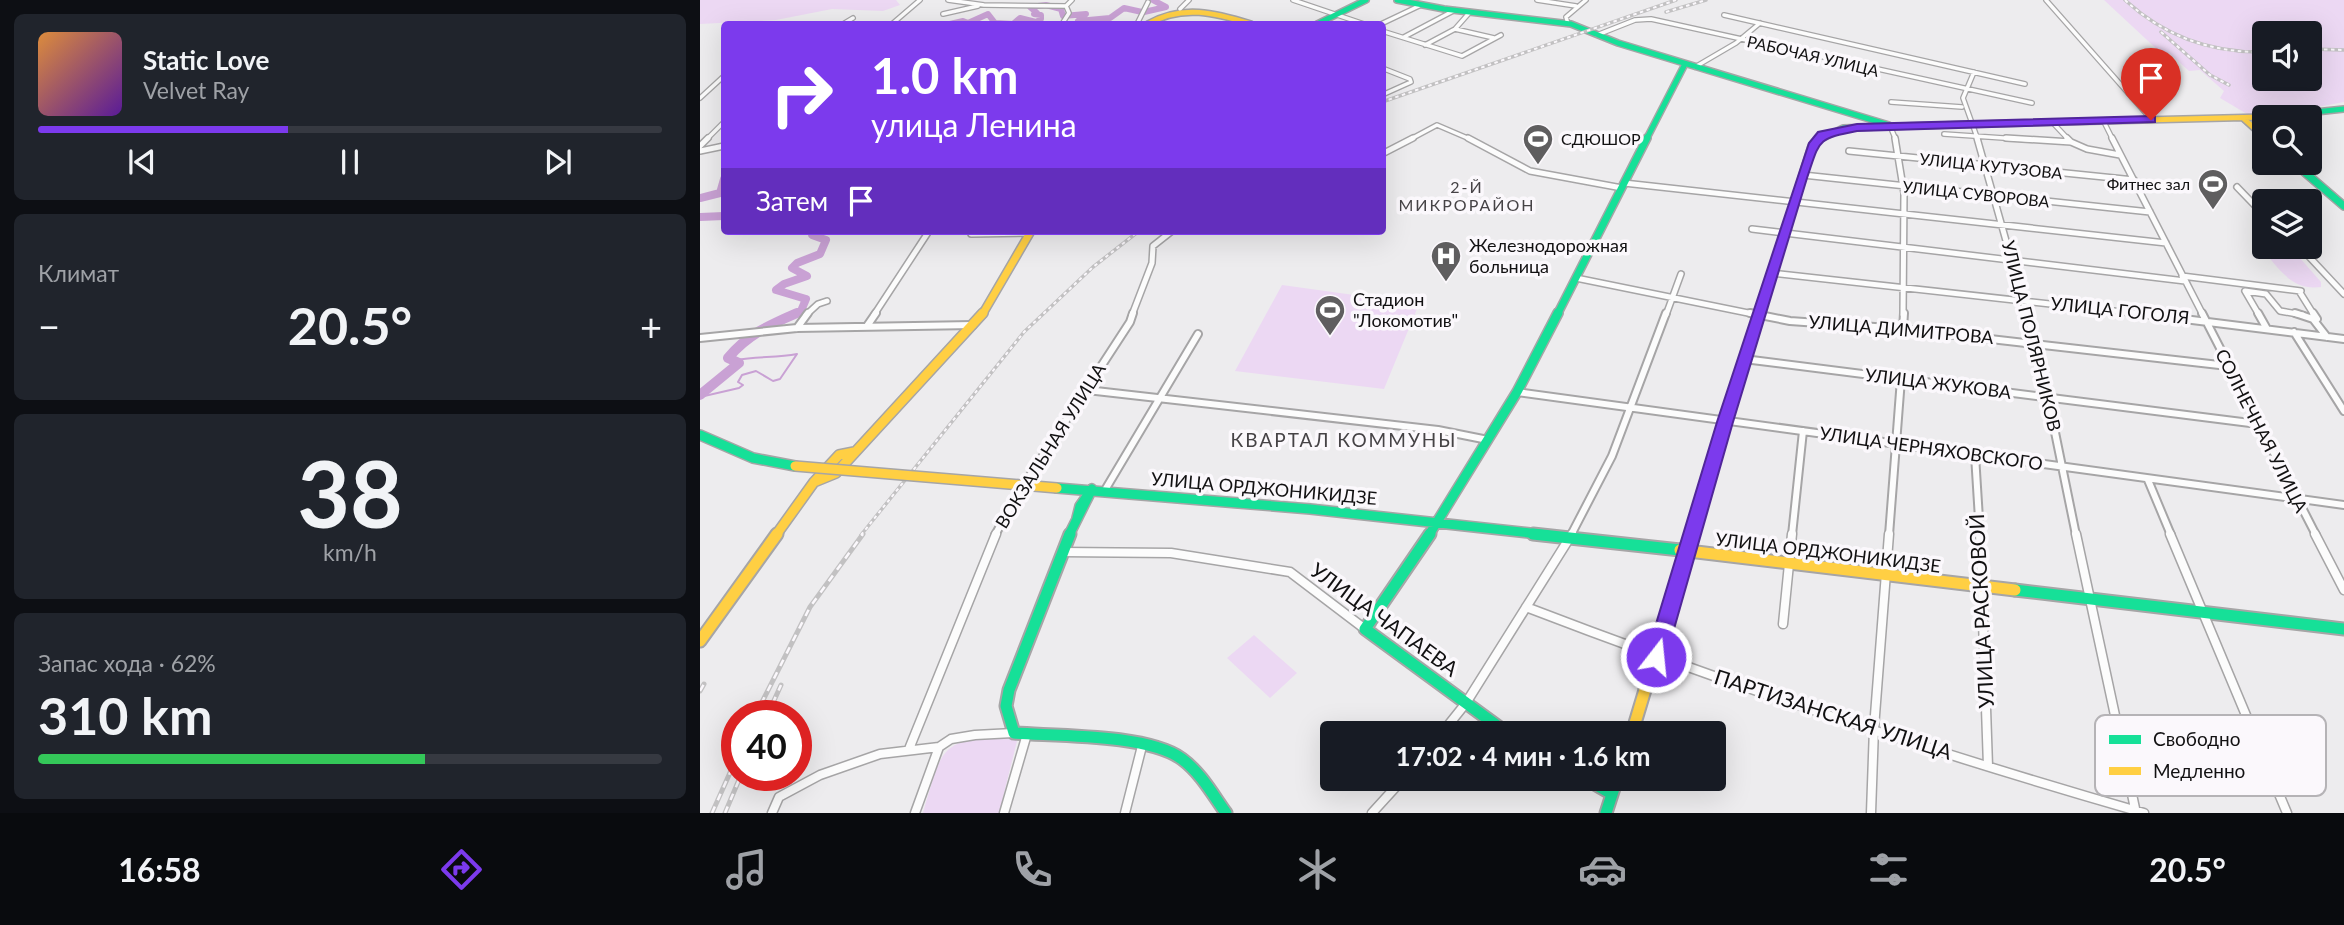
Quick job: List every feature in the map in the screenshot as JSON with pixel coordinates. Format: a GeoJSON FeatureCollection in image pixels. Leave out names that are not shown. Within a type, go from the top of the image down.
{"type":"FeatureCollection","features":[{"type":"Feature","properties":{"kind":"street"},"geometry":{"type":"LineString","coordinates":[[896,21],[920,0]]}},
{"type":"Feature","properties":{"kind":"street"},"geometry":{"type":"LineString","coordinates":[[948,0],[1000,6],[1036,2],[1066,6]]}},
{"type":"Feature","properties":{"kind":"street"},"geometry":{"type":"LineString","coordinates":[[1000,6],[1005,0]]}},
{"type":"Feature","properties":{"kind":"street"},"geometry":{"type":"LineString","coordinates":[[1066,6],[1072,0]]}},
{"type":"Feature","properties":{"kind":"street"},"geometry":{"type":"LineString","coordinates":[[1180,9],[1189,0]]}},
{"type":"Feature","properties":{"kind":"street"},"geometry":{"type":"LineString","coordinates":[[1293,0],[1354,21]]}},
{"type":"Feature","properties":{"kind":"street"},"geometry":{"type":"LineString","coordinates":[[1323,21],[1366,0]]}},
{"type":"Feature","properties":{"kind":"street"},"geometry":{"type":"LineString","coordinates":[[1397,0],[1568,24],[1685,64],[1839,108],[1890,126]]}},
{"type":"Feature","properties":{"kind":"street"},"geometry":{"type":"LineString","coordinates":[[1537,0],[1576,6]]}},
{"type":"Feature","properties":{"kind":"street"},"geometry":{"type":"LineString","coordinates":[[1568,24],[1565,19],[1576,6],[1586,0]]}},
{"type":"Feature","properties":{"kind":"street"},"geometry":{"type":"LineString","coordinates":[[2046,0],[2151,120]]}},
{"type":"Feature","properties":{"kind":"street"},"geometry":{"type":"LineString","coordinates":[[1138,21],[1148,2]]}},
{"type":"Feature","properties":{"kind":"street"},"geometry":{"type":"LineString","coordinates":[[943,13],[984,5]]}},
{"type":"Feature","properties":{"kind":"street"},"geometry":{"type":"LineString","coordinates":[[1386,22],[1421,5]]}},
{"type":"Feature","properties":{"kind":"street"},"geometry":{"type":"LineString","coordinates":[[1064,21],[1068,15],[1066,6]]}},
{"type":"Feature","properties":{"kind":"street"},"geometry":{"type":"LineString","coordinates":[[1151,21],[1156,16],[1180,9],[1237,21]]}},
{"type":"Feature","properties":{"kind":"street"},"geometry":{"type":"LineString","coordinates":[[1404,37],[1455,10]]}},
{"type":"Feature","properties":{"kind":"street"},"geometry":{"type":"LineString","coordinates":[[1425,45],[1455,29],[1470,12]]}},
{"type":"Feature","properties":{"kind":"street"},"geometry":{"type":"LineString","coordinates":[[1724,15],[2025,84]]}},
{"type":"Feature","properties":{"kind":"street"},"geometry":{"type":"LineString","coordinates":[[848,21],[853,18]]}},
{"type":"Feature","properties":{"kind":"street","name":"РАБОЧАЯ УЛИЦА"},"geometry":{"type":"LineString","coordinates":[[1594,34],[1645,19],[2032,103]]}},
{"type":"Feature","properties":{"kind":"street"},"geometry":{"type":"LineString","coordinates":[[1695,67],[1741,39],[1760,23]]}},
{"type":"Feature","properties":{"kind":"street"},"geometry":{"type":"LineString","coordinates":[[1455,29],[1494,38]]}},
{"type":"Feature","properties":{"kind":"street"},"geometry":{"type":"LineString","coordinates":[[1386,32],[1462,56],[1502,35]]}},
{"type":"Feature","properties":{"kind":"street"},"geometry":{"type":"LineString","coordinates":[[1365,629],[1438,522],[1517,392],[1685,64]]}},
{"type":"Feature","properties":{"kind":"street"},"geometry":{"type":"LineString","coordinates":[[1386,70],[1411,82],[1386,93]]}},
{"type":"Feature","properties":{"kind":"street"},"geometry":{"type":"LineString","coordinates":[[1891,102],[1962,107],[1962,89],[1974,72]]}},
{"type":"Feature","properties":{"kind":"street"},"geometry":{"type":"LineString","coordinates":[[700,98],[721,79]]}},
{"type":"Feature","properties":{"kind":"street","name":"УЛИЦА ПОЛЯРНИКОВ"},"geometry":{"type":"LineString","coordinates":[[1962,107],[1973,124],[2035,343],[2115,715]]}},
{"type":"Feature","properties":{"kind":"street"},"geometry":{"type":"LineString","coordinates":[[2322,111],[2344,109]]}},
{"type":"Feature","properties":{"kind":"street"},"geometry":{"type":"LineString","coordinates":[[2244,118],[2252,126]]}},
{"type":"Feature","properties":{"kind":"street"},"geometry":{"type":"LineString","coordinates":[[1636,721],[1802,175],[1813,145],[1822,135],[1839,130],[1890,126],[2252,118]]}},
{"type":"Feature","properties":{"kind":"street","name":"СОЛНЕЧНАЯ УЛИЦА"},"geometry":{"type":"LineString","coordinates":[[2104,122],[2344,590]]}},
{"type":"Feature","properties":{"kind":"street"},"geometry":{"type":"LineString","coordinates":[[2053,123],[2071,142]]}},
{"type":"Feature","properties":{"kind":"street"},"geometry":{"type":"LineString","coordinates":[[700,148],[721,125]]}},
{"type":"Feature","properties":{"kind":"street"},"geometry":{"type":"LineString","coordinates":[[1386,153],[1437,125],[1474,140],[1530,171],[1623,185],[2166,243]]}},
{"type":"Feature","properties":{"kind":"street"},"geometry":{"type":"LineString","coordinates":[[1890,126],[1900,156],[1904,215],[1903,329]]}},
{"type":"Feature","properties":{"kind":"street"},"geometry":{"type":"LineString","coordinates":[[1944,134],[2071,142],[2087,149],[2120,155]]}},
{"type":"Feature","properties":{"kind":"street"},"geometry":{"type":"LineString","coordinates":[[700,148],[721,146]]}},
{"type":"Feature","properties":{"kind":"street","name":"УЛИЦА КУТУЗОВА"},"geometry":{"type":"LineString","coordinates":[[1849,151],[2134,180]]}},
{"type":"Feature","properties":{"kind":"street","name":"УЛИЦА СУВОРОВА"},"geometry":{"type":"LineString","coordinates":[[1802,175],[2150,212]]}},
{"type":"Feature","properties":{"kind":"street"},"geometry":{"type":"LineString","coordinates":[[2308,175],[2344,206]]}},
{"type":"Feature","properties":{"kind":"street"},"geometry":{"type":"LineString","coordinates":[[2237,187],[2252,203]]}},
{"type":"Feature","properties":{"kind":"street"},"geometry":{"type":"LineString","coordinates":[[1752,229],[2300,291],[2328,337]]}},
{"type":"Feature","properties":{"kind":"street"},"geometry":{"type":"LineString","coordinates":[[867,326],[926,235]]}},
{"type":"Feature","properties":{"kind":"street"},"geometry":{"type":"LineString","coordinates":[[700,641],[814,482],[839,456],[855,451],[984,312],[1028,235]]}},
{"type":"Feature","properties":{"kind":"street","name":"ВОКЗАЛЬНАЯ УЛИЦА"},"geometry":{"type":"LineString","coordinates":[[909,749],[994,537],[1018,494],[1130,322],[1152,263],[1153,246],[1167,235]]}},
{"type":"Feature","properties":{"kind":"street"},"geometry":{"type":"LineString","coordinates":[[2311,259],[2344,294]]}},
{"type":"Feature","properties":{"kind":"street","name":"УЛИЦА ГОГОЛЯ"},"geometry":{"type":"LineString","coordinates":[[1771,273],[2344,339]]}},
{"type":"Feature","properties":{"kind":"street"},"geometry":{"type":"LineString","coordinates":[[1452,721],[1466,703],[1570,537],[1612,456],[1681,274]]}},
{"type":"Feature","properties":{"kind":"street","name":"УЛИЦА ДИМИТРОВА"},"geometry":{"type":"LineString","coordinates":[[1576,278],[1790,321],[1903,329],[2228,366]]}},
{"type":"Feature","properties":{"kind":"street"},"geometry":{"type":"LineString","coordinates":[[2267,329],[2245,291],[2266,294],[2280,312],[2302,314],[2317,320]]}},
{"type":"Feature","properties":{"kind":"street"},"geometry":{"type":"LineString","coordinates":[[797,328],[818,302],[827,300]]}},
{"type":"Feature","properties":{"kind":"street"},"geometry":{"type":"LineString","coordinates":[[700,338],[797,328],[973,325]]}},
{"type":"Feature","properties":{"kind":"street"},"geometry":{"type":"LineString","coordinates":[[2294,332],[2344,411]]}},
{"type":"Feature","properties":{"kind":"street"},"geometry":{"type":"LineString","coordinates":[[1083,506],[1105,490],[1198,334]]}},
{"type":"Feature","properties":{"kind":"street","name":"УЛИЦА ЖУКОВА"},"geometry":{"type":"LineString","coordinates":[[1744,359],[2258,424]]}},
{"type":"Feature","properties":{"kind":"street"},"geometry":{"type":"LineString","coordinates":[[1871,813],[1874,728],[1901,379]]}},
{"type":"Feature","properties":{"kind":"street"},"geometry":{"type":"LineString","coordinates":[[1087,390],[1438,430],[1488,440]]}},
{"type":"Feature","properties":{"kind":"street","name":"УЛИЦА ЧЕРНЯХОВСКОГО"},"geometry":{"type":"LineString","coordinates":[[1517,392],[2344,505]]}},
{"type":"Feature","properties":{"kind":"street"},"geometry":{"type":"LineString","coordinates":[[1783,624],[1803,431]]}},
{"type":"Feature","properties":{"kind":"street","name":"УЛИЦА ОРДЖОНИКИДЗЕ"},"geometry":{"type":"LineString","coordinates":[[700,435],[753,458],[795,466],[1105,490],[1438,522],[2344,629]]}},
{"type":"Feature","properties":{"kind":"street","name":"УЛИЦА РАСКОВОЙ"},"geometry":{"type":"LineString","coordinates":[[1975,455],[1984,587],[1988,766]]}},
{"type":"Feature","properties":{"kind":"street"},"geometry":{"type":"LineString","coordinates":[[2148,480],[2247,715]]}},
{"type":"Feature","properties":{"kind":"street"},"geometry":{"type":"LineString","coordinates":[[1070,488],[1083,506]]}},
{"type":"Feature","properties":{"kind":"street"},"geometry":{"type":"LineString","coordinates":[[1014,733],[1006,706],[1009,690],[1061,552],[1092,489]]}},
{"type":"Feature","properties":{"kind":"street","name":"УЛИЦА ЧАПАЕВА"},"geometry":{"type":"LineString","coordinates":[[1061,552],[1171,553],[1290,572],[1491,721]]}},
{"type":"Feature","properties":{"kind":"street","name":"ПАРТИЗАНСКАЯ УЛИЦА"},"geometry":{"type":"LineString","coordinates":[[1526,607],[1656,657],[1988,766],[2139,812]]}},
{"type":"Feature","properties":{"kind":"street"},"geometry":{"type":"LineString","coordinates":[[772,813],[779,797],[820,775],[880,754],[939,747],[963,737],[1014,733],[1142,746],[1177,755],[1226,813]]}},
{"type":"Feature","properties":{"kind":"street"},"geometry":{"type":"LineString","coordinates":[[1004,813],[1027,734]]}},
{"type":"Feature","properties":{"kind":"street"},"geometry":{"type":"LineString","coordinates":[[1125,813],[1142,746]]}},
{"type":"Feature","properties":{"kind":"street"},"geometry":{"type":"LineString","coordinates":[[915,813],[939,747]]}},
{"type":"Feature","properties":{"kind":"street"},"geometry":{"type":"LineString","coordinates":[[1372,813],[1392,791]]}},
{"type":"Feature","properties":{"kind":"street"},"geometry":{"type":"LineString","coordinates":[[1607,791],[1612,794]]}},
{"type":"Feature","properties":{"kind":"street"},"geometry":{"type":"LineString","coordinates":[[1606,813],[1613,791]]}},
{"type":"Feature","properties":{"kind":"street"},"geometry":{"type":"LineString","coordinates":[[2280,796],[2287,813]]}},
{"type":"Feature","properties":{"kind":"shaded area"},"geometry":{"type":"Polygon","coordinates":[[[700,0],[896,0],[900,5],[883,11],[832,9],[776,20],[700,24],[700,0]]]}},
{"type":"Feature","properties":{"kind":"shaded area"},"geometry":{"type":"Polygon","coordinates":[[[2104,0],[2344,0],[2344,102],[2322,106],[2252,105],[2252,114],[2247,114],[2220,98],[2224,91],[2200,70],[2189,71],[2169,53],[2161,53],[2104,0]]]}},
{"type":"Feature","properties":{"kind":"shaded area"},"geometry":{"type":"Polygon","coordinates":[[[2271,259],[2301,259],[2321,282],[2321,287],[2302,286],[2281,271],[2271,259]]]}},
{"type":"Feature","properties":{"kind":"shaded area","name":"Стадион \"Локомотив\""},"geometry":{"type":"Polygon","coordinates":[[[1282,285],[1419,304],[1384,389],[1235,371],[1282,285]]]}},
{"type":"Feature","properties":{"kind":"shaded area"},"geometry":{"type":"Polygon","coordinates":[[[1254,635],[1297,673],[1270,698],[1227,658],[1254,635]]]}},
{"type":"Feature","properties":{"kind":"shaded area"},"geometry":{"type":"Polygon","coordinates":[[[1018,737],[999,813],[923,813],[936,771],[950,749],[960,743],[974,740],[1018,737]]]}},
{"type":"Feature","properties":{"kind":"waterway"},"geometry":{"type":"LineString","coordinates":[[1144,12],[1166,7],[1153,0]]}},
{"type":"Feature","properties":{"kind":"waterway"},"geometry":{"type":"LineString","coordinates":[[1038,21],[1041,15],[1034,14],[1037,13],[1030,7],[1046,5],[1061,9],[1063,16],[1086,14],[1078,21]]}},
{"type":"Feature","properties":{"kind":"waterway"},"geometry":{"type":"LineString","coordinates":[[1078,21],[1110,18],[1124,8],[1142,12]]}},
{"type":"Feature","properties":{"kind":"waterway"},"geometry":{"type":"LineString","coordinates":[[972,21],[988,14],[993,21]]}},
{"type":"Feature","properties":{"kind":"waterway"},"geometry":{"type":"LineString","coordinates":[[1016,21],[1020,18],[1032,21]]}},
{"type":"Feature","properties":{"kind":"waterway"},"geometry":{"type":"LineString","coordinates":[[700,198],[720,193],[721,190]]}},
{"type":"Feature","properties":{"kind":"waterway"},"geometry":{"type":"LineString","coordinates":[[700,217],[721,216]]}},
{"type":"Feature","properties":{"kind":"waterway"},"geometry":{"type":"LineString","coordinates":[[792,315],[801,311],[806,299],[776,290],[784,284],[807,276],[792,268],[797,263],[820,254],[826,240],[812,235]]}},
{"type":"Feature","properties":{"kind":"waterway"},"geometry":{"type":"LineString","coordinates":[[700,395],[739,363],[728,358],[743,343],[768,326],[797,313]]}},
{"type":"Feature","properties":{"kind":"waterway"},"geometry":{"type":"LineString","coordinates":[[700,397],[739,388],[743,385],[738,382],[742,375],[756,371],[773,381],[780,379],[797,354],[736,360]]}},
{"type":"Feature","properties":{"kind":"railway"},"geometry":{"type":"LineString","coordinates":[[1386,101],[1676,0]]}},
{"type":"Feature","properties":{"kind":"railway"},"geometry":{"type":"LineString","coordinates":[[1666,12],[1706,0]]}},
{"type":"Feature","properties":{"kind":"railway"},"geometry":{"type":"LineString","coordinates":[[2125,0],[2140,13],[2189,40],[2225,49],[2252,52]]}},
{"type":"Feature","properties":{"kind":"railway"},"geometry":{"type":"LineString","coordinates":[[2161,32],[2210,75],[2229,85]]}},
{"type":"Feature","properties":{"kind":"railway"},"geometry":{"type":"LineString","coordinates":[[2322,49],[2344,50]]}},
{"type":"Feature","properties":{"kind":"railway"},"geometry":{"type":"LineString","coordinates":[[861,535],[1024,332],[1093,267],[1134,235]]}},
{"type":"Feature","properties":{"kind":"railway"},"geometry":{"type":"LineString","coordinates":[[763,700],[810,607],[863,534]]}},
{"type":"Feature","properties":{"kind":"railway"},"geometry":{"type":"LineString","coordinates":[[700,691],[704,684]]}},
{"type":"Feature","properties":{"kind":"railway"},"geometry":{"type":"LineString","coordinates":[[774,700],[781,685]]}},
{"type":"Feature","properties":{"kind":"railway"},"geometry":{"type":"LineString","coordinates":[[712,813],[722,791]]}},
{"type":"Feature","properties":{"kind":"railway"},"geometry":{"type":"LineString","coordinates":[[725,813],[734,791]]}},
{"type":"Feature","properties":{"kind":"traffic: fast"},"geometry":{"type":"LineString","coordinates":[[1323,21],[1366,0]]}},
{"type":"Feature","properties":{"kind":"traffic: fast"},"geometry":{"type":"LineString","coordinates":[[1397,0],[1444,9],[1571,24],[1618,43],[1889,125]]}},
{"type":"Feature","properties":{"kind":"traffic: fast"},"geometry":{"type":"LineString","coordinates":[[1491,721],[1365,629],[1438,522],[1517,392],[1685,64]]}},
{"type":"Feature","properties":{"kind":"traffic: fast"},"geometry":{"type":"LineString","coordinates":[[2322,111],[2344,109]]}},
{"type":"Feature","properties":{"kind":"traffic: fast"},"geometry":{"type":"LineString","coordinates":[[1713,466],[1812,146],[1831,131],[1843,128],[1868,125],[1906,126]]}},
{"type":"Feature","properties":{"kind":"traffic: fast"},"geometry":{"type":"LineString","coordinates":[[2308,175],[2344,206]]}},
{"type":"Feature","properties":{"kind":"traffic: fast"},"geometry":{"type":"LineString","coordinates":[[700,435],[753,458],[795,466]]}},
{"type":"Feature","properties":{"kind":"traffic: fast"},"geometry":{"type":"LineString","coordinates":[[1057,488],[1310,509],[1680,550]]}},
{"type":"Feature","properties":{"kind":"traffic: fast"},"geometry":{"type":"LineString","coordinates":[[1077,518],[1080,506],[1092,489],[1061,552],[1009,690],[1006,706],[1014,733],[1122,741],[1162,749],[1191,766],[1226,813]]}},
{"type":"Feature","properties":{"kind":"traffic: fast"},"geometry":{"type":"LineString","coordinates":[[2015,590],[2344,629]]}},
{"type":"Feature","properties":{"kind":"traffic: fast"},"geometry":{"type":"LineString","coordinates":[[1607,791],[1612,794]]}},
{"type":"Feature","properties":{"kind":"traffic: fast"},"geometry":{"type":"LineString","coordinates":[[1606,813],[1613,791]]}},
{"type":"Feature","properties":{"kind":"traffic: slow"},"geometry":{"type":"LineString","coordinates":[[1153,21],[1185,11],[1240,21]]}},
{"type":"Feature","properties":{"kind":"traffic: slow"},"geometry":{"type":"LineString","coordinates":[[1906,126],[2252,117]]}},
{"type":"Feature","properties":{"kind":"traffic: slow"},"geometry":{"type":"LineString","coordinates":[[2243,118],[2252,126]]}},
{"type":"Feature","properties":{"kind":"traffic: slow"},"geometry":{"type":"LineString","coordinates":[[814,482],[836,473],[984,312],[1029,235]]}},
{"type":"Feature","properties":{"kind":"traffic: slow"},"geometry":{"type":"LineString","coordinates":[[700,641],[814,482],[839,455],[854,452]]}},
{"type":"Feature","properties":{"kind":"traffic: slow"},"geometry":{"type":"LineString","coordinates":[[795,466],[1057,488]]}},
{"type":"Feature","properties":{"kind":"traffic: slow"},"geometry":{"type":"LineString","coordinates":[[1636,721],[1713,466]]}},
{"type":"Feature","properties":{"kind":"traffic: slow"},"geometry":{"type":"LineString","coordinates":[[1680,550],[2015,590]]}},
{"type":"Feature","properties":{"kind":"place","name":"СДЮШОР"},"geometry":{"type":"Point","coordinates":[1538,166]}},
{"type":"Feature","properties":{"kind":"place","name":"Фитнес зал"},"geometry":{"type":"Point","coordinates":[2213,211]}},
{"type":"Feature","properties":{"kind":"place","name":"Железнодорожная больница"},"geometry":{"type":"Point","coordinates":[1446,283]}},
{"type":"Feature","properties":{"kind":"place","name":"Стадион \"Локомотив\""},"geometry":{"type":"Point","coordinates":[1330,337]}},
{"type":"Feature","properties":{"kind":"district","name":"2-Й МИКРОРАЙОН"},"geometry":{"type":"Point","coordinates":[1467,196]}},
{"type":"Feature","properties":{"kind":"district","name":"КВАРТАЛ КОММУНЫ"},"geometry":{"type":"Point","coordinates":[1344,440]}},
{"type":"Feature","properties":{"kind":"route"},"geometry":{"type":"LineString","coordinates":[[1656,657],[1801,178],[1813,145],[1822,135],[1857,128],[2151,120]]}}]}
